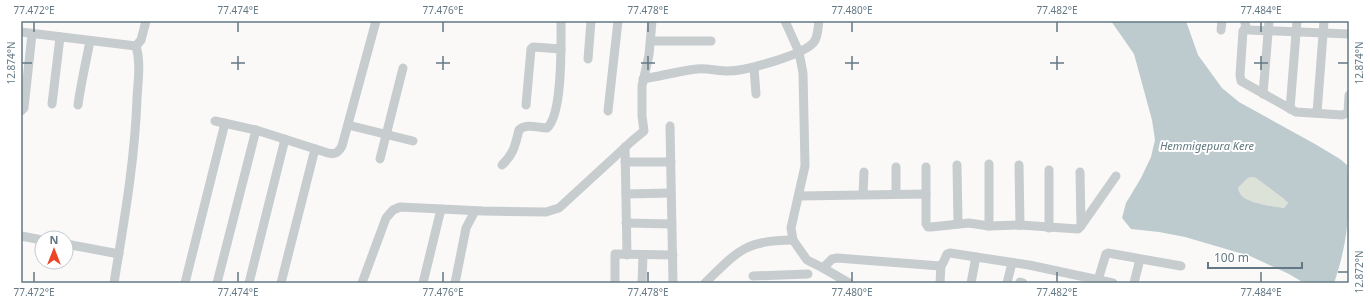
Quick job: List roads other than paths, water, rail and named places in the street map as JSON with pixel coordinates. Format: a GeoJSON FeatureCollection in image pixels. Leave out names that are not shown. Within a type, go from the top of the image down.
{"type":"FeatureCollection","features":[{"type":"Feature","properties":{"kind":"street"},"geometry":{"type":"LineString","coordinates":[[136,46],[141,40],[146,21]]}},
{"type":"Feature","properties":{"kind":"street"},"geometry":{"type":"LineString","coordinates":[[215,121],[256,130],[333,154],[337,153],[342,146],[376,21]]}},
{"type":"Feature","properties":{"kind":"street"},"geometry":{"type":"LineString","coordinates":[[502,165],[510,158],[512,154],[520,128],[528,126],[547,128],[550,125],[555,112],[561,76],[561,21]]}},
{"type":"Feature","properties":{"kind":"street"},"geometry":{"type":"LineString","coordinates":[[588,59],[591,21]]}},
{"type":"Feature","properties":{"kind":"street"},"geometry":{"type":"LineString","coordinates":[[608,111],[618,21]]}},
{"type":"Feature","properties":{"kind":"street"},"geometry":{"type":"LineString","coordinates":[[362,283],[386,218],[396,208],[546,212],[559,208],[644,131],[642,116],[643,79],[649,55],[652,21]]}},
{"type":"Feature","properties":{"kind":"street"},"geometry":{"type":"LineString","coordinates":[[786,21],[799,52],[803,73],[805,166],[791,228],[793,240],[807,260],[849,283]]}},
{"type":"Feature","properties":{"kind":"street"},"geometry":{"type":"LineString","coordinates":[[643,79],[698,69],[728,71],[754,68],[799,52],[814,43],[819,21]]}},
{"type":"Feature","properties":{"kind":"street"},"geometry":{"type":"LineString","coordinates":[[1263,94],[1269,21]]}},
{"type":"Feature","properties":{"kind":"street"},"geometry":{"type":"LineString","coordinates":[[1290,109],[1297,21]]}},
{"type":"Feature","properties":{"kind":"street"},"geometry":{"type":"LineString","coordinates":[[1317,113],[1324,21]]}},
{"type":"Feature","properties":{"kind":"street"},"geometry":{"type":"LineString","coordinates":[[1245,24],[1249,30],[1349,34]]}},
{"type":"Feature","properties":{"kind":"street"},"geometry":{"type":"LineString","coordinates":[[1245,24],[1243,31],[1240,75],[1241,81],[1296,112],[1342,115],[1348,113],[1349,95]]}},
{"type":"Feature","properties":{"kind":"street"},"geometry":{"type":"LineString","coordinates":[[21,32],[136,46]]}},
{"type":"Feature","properties":{"kind":"street"},"geometry":{"type":"LineString","coordinates":[[21,112],[24,108],[32,34]]}},
{"type":"Feature","properties":{"kind":"street"},"geometry":{"type":"LineString","coordinates":[[52,104],[60,37]]}},
{"type":"Feature","properties":{"kind":"street"},"geometry":{"type":"LineString","coordinates":[[78,105],[81,82],[90,41]]}},
{"type":"Feature","properties":{"kind":"street"},"geometry":{"type":"LineString","coordinates":[[651,41],[711,41]]}},
{"type":"Feature","properties":{"kind":"street"},"geometry":{"type":"LineString","coordinates":[[114,283],[130,183],[136,124],[139,61],[136,46]]}},
{"type":"Feature","properties":{"kind":"street"},"geometry":{"type":"LineString","coordinates":[[526,105],[531,48],[561,49]]}},
{"type":"Feature","properties":{"kind":"street"},"geometry":{"type":"LineString","coordinates":[[380,159],[403,68]]}},
{"type":"Feature","properties":{"kind":"street"},"geometry":{"type":"LineString","coordinates":[[754,68],[756,94]]}},
{"type":"Feature","properties":{"kind":"street"},"geometry":{"type":"LineString","coordinates":[[185,283],[225,124]]}},
{"type":"Feature","properties":{"kind":"street"},"geometry":{"type":"LineString","coordinates":[[348,125],[413,141]]}},
{"type":"Feature","properties":{"kind":"street"},"geometry":{"type":"LineString","coordinates":[[670,126],[673,283]]}},
{"type":"Feature","properties":{"kind":"street"},"geometry":{"type":"LineString","coordinates":[[217,283],[256,130]]}},
{"type":"Feature","properties":{"kind":"street"},"geometry":{"type":"LineString","coordinates":[[249,283],[285,139]]}},
{"type":"Feature","properties":{"kind":"street"},"geometry":{"type":"LineString","coordinates":[[625,148],[627,254]]}},
{"type":"Feature","properties":{"kind":"street"},"geometry":{"type":"LineString","coordinates":[[281,283],[315,149]]}},
{"type":"Feature","properties":{"kind":"street"},"geometry":{"type":"LineString","coordinates":[[625,162],[671,162]]}},
{"type":"Feature","properties":{"kind":"street"},"geometry":{"type":"LineString","coordinates":[[988,226],[989,164]]}},
{"type":"Feature","properties":{"kind":"street"},"geometry":{"type":"LineString","coordinates":[[957,165],[958,224]]}},
{"type":"Feature","properties":{"kind":"street"},"geometry":{"type":"LineString","coordinates":[[1019,165],[1020,225]]}},
{"type":"Feature","properties":{"kind":"street"},"geometry":{"type":"LineString","coordinates":[[896,167],[896,194]]}},
{"type":"Feature","properties":{"kind":"street"},"geometry":{"type":"LineString","coordinates":[[926,167],[926,224],[928,227],[969,223],[988,226],[1020,225],[1074,230],[1080,228],[1116,176]]}},
{"type":"Feature","properties":{"kind":"street"},"geometry":{"type":"LineString","coordinates":[[1049,170],[1050,228]]}},
{"type":"Feature","properties":{"kind":"street"},"geometry":{"type":"LineString","coordinates":[[863,194],[864,172]]}},
{"type":"Feature","properties":{"kind":"street"},"geometry":{"type":"LineString","coordinates":[[1080,172],[1081,226]]}},
{"type":"Feature","properties":{"kind":"street"},"geometry":{"type":"LineString","coordinates":[[626,194],[671,193]]}},
{"type":"Feature","properties":{"kind":"street"},"geometry":{"type":"LineString","coordinates":[[798,196],[926,194]]}},
{"type":"Feature","properties":{"kind":"street"},"geometry":{"type":"LineString","coordinates":[[423,283],[441,209]]}},
{"type":"Feature","properties":{"kind":"street"},"geometry":{"type":"LineString","coordinates":[[455,283],[466,228],[475,211]]}},
{"type":"Feature","properties":{"kind":"street"},"geometry":{"type":"LineString","coordinates":[[626,223],[672,224]]}},
{"type":"Feature","properties":{"kind":"street"},"geometry":{"type":"LineString","coordinates":[[21,236],[34,238]]}},
{"type":"Feature","properties":{"kind":"street"},"geometry":{"type":"LineString","coordinates":[[705,283],[731,257],[747,247],[769,240],[793,240]]}},
{"type":"Feature","properties":{"kind":"street"},"geometry":{"type":"LineString","coordinates":[[74,246],[118,254]]}},
{"type":"Feature","properties":{"kind":"street"},"geometry":{"type":"LineString","coordinates":[[940,283],[941,265],[949,253],[1012,263],[1113,283]]}},
{"type":"Feature","properties":{"kind":"street"},"geometry":{"type":"LineString","coordinates":[[1098,281],[1107,253],[1181,266]]}},
{"type":"Feature","properties":{"kind":"street"},"geometry":{"type":"LineString","coordinates":[[615,283],[615,254],[673,255]]}},
{"type":"Feature","properties":{"kind":"street"},"geometry":{"type":"LineString","coordinates":[[642,283],[643,255]]}},
{"type":"Feature","properties":{"kind":"street"},"geometry":{"type":"LineString","coordinates":[[971,283],[976,257]]}},
{"type":"Feature","properties":{"kind":"street"},"geometry":{"type":"LineString","coordinates":[[823,268],[832,260],[837,258],[941,265]]}},
{"type":"Feature","properties":{"kind":"street"},"geometry":{"type":"LineString","coordinates":[[1134,283],[1140,259]]}},
{"type":"Feature","properties":{"kind":"street"},"geometry":{"type":"LineString","coordinates":[[753,276],[808,278],[807,260]]}},
{"type":"Feature","properties":{"kind":"street"},"geometry":{"type":"LineString","coordinates":[[1007,283],[1012,263]]}},
{"type":"Feature","properties":{"kind":"water","name":"Hemmigepura Kere"},"geometry":{"type":"Polygon","coordinates":[[[1111,21],[1186,21],[1198,55],[1222,88],[1239,102],[1315,144],[1347,165],[1349,196],[1347,225],[1339,268],[1334,283],[1304,283],[1289,274],[1250,256],[1185,237],[1131,229],[1122,218],[1126,203],[1141,178],[1151,157],[1155,140],[1152,120],[1134,54],[1111,21]],[[1248,178],[1238,188],[1242,196],[1256,203],[1284,208],[1288,203],[1256,178],[1248,178]]]}}]}
